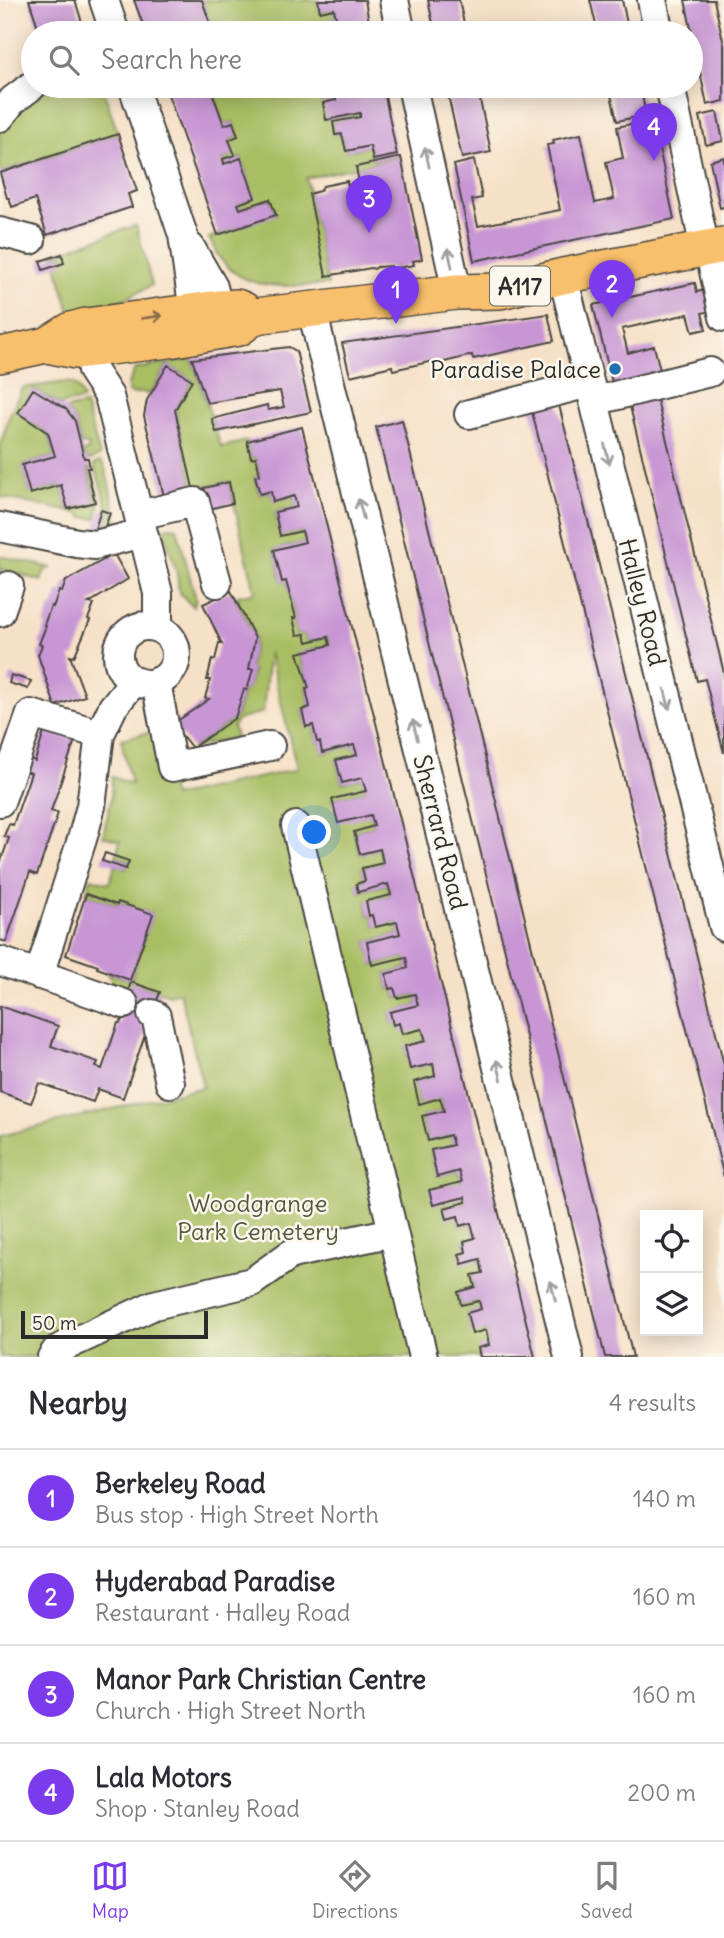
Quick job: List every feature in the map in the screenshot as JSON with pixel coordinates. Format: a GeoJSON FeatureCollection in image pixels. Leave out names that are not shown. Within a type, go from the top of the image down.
{"type":"FeatureCollection","features":[{"type":"Feature","properties":{"kind":"main road","name":"A117"},"geometry":{"type":"LineString","coordinates":[[0,355],[47,345],[75,351],[100,336],[208,321],[239,328],[254,316],[457,292],[500,290],[713,247]]}},
{"type":"Feature","properties":{"kind":"street"},"geometry":{"type":"LineString","coordinates":[[104,0],[111,21]]}},
{"type":"Feature","properties":{"kind":"street"},"geometry":{"type":"LineString","coordinates":[[394,0],[398,21]]}},
{"type":"Feature","properties":{"kind":"street"},"geometry":{"type":"LineString","coordinates":[[652,0],[656,21]]}},
{"type":"Feature","properties":{"kind":"street"},"geometry":{"type":"LineString","coordinates":[[0,117],[21,94]]}},
{"type":"Feature","properties":{"kind":"street"},"geometry":{"type":"LineString","coordinates":[[137,98],[183,235],[208,321]]}},
{"type":"Feature","properties":{"kind":"street"},"geometry":{"type":"LineString","coordinates":[[415,98],[457,292]]}},
{"type":"Feature","properties":{"kind":"street"},"geometry":{"type":"LineString","coordinates":[[673,98],[713,247],[724,317]]}},
{"type":"Feature","properties":{"kind":"street"},"geometry":{"type":"LineString","coordinates":[[0,232],[31,240]]}},
{"type":"Feature","properties":{"kind":"street","name":"Halley Road"},"geometry":{"type":"LineString","coordinates":[[563,276],[724,927]]}},
{"type":"Feature","properties":{"kind":"street","name":"Sherrard Road"},"geometry":{"type":"LineString","coordinates":[[313,308],[569,1357]]}},
{"type":"Feature","properties":{"kind":"street"},"geometry":{"type":"LineString","coordinates":[[100,336],[115,366],[109,396],[158,593],[158,628]]}},
{"type":"Feature","properties":{"kind":"street"},"geometry":{"type":"LineString","coordinates":[[469,414],[710,372]]}},
{"type":"Feature","properties":{"kind":"street"},"geometry":{"type":"LineString","coordinates":[[0,527],[95,545],[195,502],[217,583]]}},
{"type":"Feature","properties":{"kind":"street"},"geometry":{"type":"LineString","coordinates":[[0,612],[9,586]]}},
{"type":"Feature","properties":{"kind":"street"},"geometry":{"type":"LineString","coordinates":[[39,975],[91,806],[100,734],[113,707],[145,681],[166,676],[173,667],[176,655],[174,644],[167,634],[158,628],[145,625],[133,629],[123,637],[118,649],[118,661],[124,673],[145,681]]}},
{"type":"Feature","properties":{"kind":"street"},"geometry":{"type":"LineString","coordinates":[[145,681],[172,767],[270,746]]}},
{"type":"Feature","properties":{"kind":"street"},"geometry":{"type":"LineString","coordinates":[[0,803],[31,713],[100,734]]}},
{"type":"Feature","properties":{"kind":"street"},"geometry":{"type":"LineString","coordinates":[[296,826],[423,1357]]}},
{"type":"Feature","properties":{"kind":"street"},"geometry":{"type":"LineString","coordinates":[[2,962],[113,1000]]}},
{"type":"Feature","properties":{"kind":"street"},"geometry":{"type":"LineString","coordinates":[[152,1014],[156,1016],[170,1083]]}},
{"type":"Feature","properties":{"kind":"street"},"geometry":{"type":"LineString","coordinates":[[52,1357],[57,1350],[154,1305],[252,1282],[291,1254],[393,1232]]}},
{"type":"Feature","properties":{"kind":"green space"},"geometry":{"type":"Polygon","coordinates":[[[202,0],[318,0],[320,12],[334,9],[336,18],[323,21],[209,21],[202,0]]]}},
{"type":"Feature","properties":{"kind":"green space"},"geometry":{"type":"Polygon","coordinates":[[[35,98],[106,98],[118,134],[0,173],[0,129],[35,98]]]}},
{"type":"Feature","properties":{"kind":"green space"},"geometry":{"type":"Polygon","coordinates":[[[214,98],[336,98],[323,103],[360,113],[360,117],[333,123],[335,135],[342,134],[346,151],[370,146],[373,160],[397,155],[397,158],[306,178],[328,285],[284,286],[255,282],[242,277],[220,258],[209,238],[276,214],[270,199],[240,209],[238,204],[254,198],[241,158],[224,164],[223,159],[234,155],[229,140],[238,136],[233,122],[224,125],[214,98]]]}},
{"type":"Feature","properties":{"kind":"green space"},"geometry":{"type":"Polygon","coordinates":[[[136,225],[152,285],[127,298],[70,311],[56,265],[64,262],[62,254],[54,257],[53,254],[136,225]]]}},
{"type":"Feature","properties":{"kind":"green space","name":"Woodgrange Park Cemetery"},"geometry":{"type":"Polygon","coordinates":[[[192,359],[221,447],[247,441],[251,458],[256,457],[260,475],[255,477],[260,494],[271,491],[274,501],[294,496],[297,507],[275,512],[280,535],[302,531],[305,542],[274,550],[282,581],[286,581],[296,618],[293,619],[297,635],[305,634],[307,642],[328,637],[330,645],[298,654],[309,688],[306,689],[310,707],[302,710],[306,726],[313,725],[323,753],[354,745],[357,755],[336,760],[342,783],[362,778],[366,791],[333,799],[371,815],[374,826],[354,832],[360,854],[380,849],[383,863],[362,868],[365,881],[356,884],[359,892],[388,884],[391,895],[366,902],[369,916],[372,915],[375,927],[397,922],[400,934],[367,942],[373,965],[406,957],[408,968],[386,974],[389,989],[394,988],[397,998],[415,994],[418,1005],[390,1013],[393,1024],[422,1029],[426,1041],[405,1047],[410,1069],[433,1064],[435,1076],[414,1082],[419,1103],[440,1098],[444,1111],[422,1117],[428,1140],[450,1135],[453,1145],[431,1151],[437,1176],[459,1171],[466,1202],[445,1208],[458,1216],[460,1226],[471,1223],[475,1238],[464,1241],[466,1252],[460,1254],[462,1263],[480,1259],[483,1273],[472,1275],[475,1287],[458,1292],[461,1305],[479,1301],[481,1309],[467,1313],[472,1333],[486,1330],[489,1345],[480,1357],[0,1357],[0,1136],[203,1087],[180,992],[169,995],[132,983],[127,994],[117,991],[107,972],[131,980],[152,914],[86,894],[91,878],[109,883],[115,865],[126,869],[129,861],[116,856],[120,841],[103,836],[111,799],[112,777],[131,784],[121,739],[156,731],[173,797],[297,769],[269,652],[263,712],[238,720],[233,726],[236,737],[192,748],[235,718],[244,689],[247,689],[253,670],[249,669],[255,638],[235,597],[255,592],[229,482],[193,488],[175,410],[192,380],[168,365],[149,395],[143,392],[128,392],[128,384],[135,369],[192,359]]]}},
{"type":"Feature","properties":{"kind":"green space"},"geometry":{"type":"Polygon","coordinates":[[[66,382],[78,388],[83,400],[62,406],[34,389],[18,413],[48,433],[55,456],[23,465],[30,493],[61,485],[68,509],[95,502],[87,468],[90,468],[100,502],[96,519],[0,497],[0,445],[22,388],[66,382]]]}},
{"type":"Feature","properties":{"kind":"green space"},"geometry":{"type":"Polygon","coordinates":[[[85,405],[100,456],[88,461],[83,452],[88,450],[89,446],[81,445],[75,421],[66,409],[85,405]]]}},
{"type":"Feature","properties":{"kind":"green space"},"geometry":{"type":"Polygon","coordinates":[[[101,462],[105,468],[118,522],[116,526],[103,532],[110,513],[104,511],[107,506],[94,464],[101,462]]]}},
{"type":"Feature","properties":{"kind":"green space"},"geometry":{"type":"Polygon","coordinates":[[[177,528],[196,600],[193,607],[179,592],[177,573],[163,529],[177,528]]]}},
{"type":"Feature","properties":{"kind":"green space"},"geometry":{"type":"Polygon","coordinates":[[[0,556],[52,568],[45,570],[41,581],[2,569],[0,573],[0,556]]]}},
{"type":"Feature","properties":{"kind":"building"},"geometry":{"type":"Polygon","coordinates":[[[29,0],[75,0],[82,21],[36,21],[29,0]]]}},
{"type":"Feature","properties":{"kind":"building"},"geometry":{"type":"Polygon","coordinates":[[[134,0],[202,0],[209,21],[142,21],[134,0]]]}},
{"type":"Feature","properties":{"kind":"building"},"geometry":{"type":"Polygon","coordinates":[[[318,0],[365,0],[369,21],[323,21],[336,18],[334,9],[320,12],[318,0]]]}},
{"type":"Feature","properties":{"kind":"building"},"geometry":{"type":"Polygon","coordinates":[[[428,0],[459,0],[463,21],[432,21],[428,0]]]}},
{"type":"Feature","properties":{"kind":"building"},"geometry":{"type":"Polygon","coordinates":[[[590,0],[622,0],[626,21],[595,21],[590,0]]]}},
{"type":"Feature","properties":{"kind":"building"},"geometry":{"type":"Polygon","coordinates":[[[685,0],[714,0],[724,45],[724,101],[707,105],[703,86],[703,21],[689,21],[685,0]]]}},
{"type":"Feature","properties":{"kind":"building"},"geometry":{"type":"Polygon","coordinates":[[[169,98],[214,98],[224,125],[233,122],[238,136],[229,140],[235,155],[223,159],[224,164],[241,158],[255,198],[238,204],[240,209],[270,199],[276,215],[218,235],[169,98]]]}},
{"type":"Feature","properties":{"kind":"building"},"geometry":{"type":"Polygon","coordinates":[[[385,98],[397,155],[373,160],[370,146],[346,151],[342,134],[335,135],[333,122],[360,117],[360,113],[326,120],[323,103],[385,98]]]}},
{"type":"Feature","properties":{"kind":"building"},"geometry":{"type":"Polygon","coordinates":[[[449,98],[480,98],[491,152],[462,158],[449,98]]]}},
{"type":"Feature","properties":{"kind":"building"},"geometry":{"type":"Polygon","coordinates":[[[612,98],[642,98],[646,115],[617,121],[612,98]]]}},
{"type":"Feature","properties":{"kind":"building"},"geometry":{"type":"Polygon","coordinates":[[[717,112],[723,141],[706,145],[700,116],[717,112]]]}},
{"type":"Feature","properties":{"kind":"building"},"geometry":{"type":"Polygon","coordinates":[[[653,119],[674,219],[474,261],[454,165],[474,160],[482,198],[472,200],[478,226],[560,210],[547,145],[554,144],[553,140],[581,134],[595,203],[614,199],[606,162],[623,158],[617,127],[653,119]]]}},
{"type":"Feature","properties":{"kind":"building"},"geometry":{"type":"Polygon","coordinates":[[[118,134],[137,191],[128,194],[132,207],[47,235],[35,199],[12,207],[0,173],[118,134]]]}},
{"type":"Feature","properties":{"kind":"building"},"geometry":{"type":"Polygon","coordinates":[[[401,157],[422,259],[413,261],[414,265],[392,269],[391,266],[377,267],[326,276],[309,194],[320,191],[323,186],[347,181],[348,186],[359,183],[356,167],[401,157]]]}},
{"type":"Feature","properties":{"kind":"building"},"geometry":{"type":"Polygon","coordinates":[[[724,157],[724,207],[720,208],[710,161],[724,157]]]}},
{"type":"Feature","properties":{"kind":"building"},"geometry":{"type":"Polygon","coordinates":[[[62,254],[64,263],[43,270],[40,261],[62,254]]]}},
{"type":"Feature","properties":{"kind":"building"},"geometry":{"type":"Polygon","coordinates":[[[695,283],[697,292],[724,285],[724,308],[702,313],[706,329],[693,332],[688,314],[622,329],[628,353],[654,346],[661,374],[613,386],[593,305],[695,283]]]}},
{"type":"Feature","properties":{"kind":"building"},"geometry":{"type":"Polygon","coordinates":[[[548,314],[554,341],[473,359],[472,355],[433,365],[433,361],[393,370],[392,366],[350,376],[342,343],[548,314]]]}},
{"type":"Feature","properties":{"kind":"building"},"geometry":{"type":"Polygon","coordinates":[[[289,347],[296,351],[311,412],[216,432],[212,419],[267,405],[268,410],[284,407],[280,391],[207,403],[192,359],[289,347]]]}},
{"type":"Feature","properties":{"kind":"building"},"geometry":{"type":"Polygon","coordinates":[[[168,365],[192,380],[175,410],[193,488],[164,496],[144,416],[147,400],[168,365]]]}},
{"type":"Feature","properties":{"kind":"building"},"geometry":{"type":"Polygon","coordinates":[[[33,389],[66,409],[75,421],[84,458],[88,458],[90,468],[87,468],[95,502],[68,509],[61,485],[30,494],[22,465],[55,456],[48,433],[18,413],[33,389]]]}},
{"type":"Feature","properties":{"kind":"building"},"geometry":{"type":"Polygon","coordinates":[[[655,392],[724,673],[724,753],[705,679],[697,681],[628,398],[655,392]]]}},
{"type":"Feature","properties":{"kind":"building"},"geometry":{"type":"Polygon","coordinates":[[[557,397],[724,1065],[724,1177],[530,404],[557,397]]]}},
{"type":"Feature","properties":{"kind":"building"},"geometry":{"type":"Polygon","coordinates":[[[402,420],[633,1357],[605,1357],[376,427],[402,420]]]}},
{"type":"Feature","properties":{"kind":"building"},"geometry":{"type":"Polygon","coordinates":[[[302,427],[535,1357],[480,1357],[478,1348],[489,1345],[486,1330],[472,1334],[467,1313],[481,1309],[479,1301],[461,1305],[458,1292],[475,1287],[472,1275],[483,1273],[480,1259],[462,1264],[459,1254],[466,1252],[464,1241],[475,1238],[471,1223],[460,1226],[458,1216],[447,1219],[444,1208],[466,1202],[465,1197],[433,1205],[429,1190],[462,1182],[459,1171],[437,1177],[431,1150],[453,1145],[450,1135],[428,1141],[422,1116],[444,1111],[440,1098],[419,1104],[414,1082],[435,1076],[433,1064],[410,1069],[405,1046],[426,1041],[422,1029],[402,1034],[399,1023],[393,1025],[390,1012],[418,1005],[415,994],[397,998],[394,988],[389,989],[386,974],[408,968],[406,957],[372,965],[367,942],[400,934],[397,922],[375,927],[372,915],[369,916],[366,901],[391,895],[388,884],[358,892],[356,884],[365,881],[362,868],[383,863],[380,849],[360,854],[354,832],[374,826],[371,815],[338,823],[332,799],[366,791],[362,778],[342,783],[336,760],[357,755],[356,751],[354,745],[322,753],[313,725],[306,727],[302,710],[310,707],[306,689],[309,688],[298,653],[330,645],[328,637],[307,642],[305,634],[297,635],[293,618],[296,618],[286,581],[282,582],[274,550],[305,542],[302,531],[280,536],[275,512],[297,507],[294,496],[273,502],[271,491],[260,494],[255,476],[260,475],[256,457],[251,458],[247,441],[302,427]]]}},
{"type":"Feature","properties":{"kind":"building"},"geometry":{"type":"Polygon","coordinates":[[[229,482],[233,503],[209,509],[204,488],[229,482]]]}},
{"type":"Feature","properties":{"kind":"building"},"geometry":{"type":"Polygon","coordinates":[[[101,510],[110,513],[103,532],[95,529],[101,510]]]}},
{"type":"Feature","properties":{"kind":"building"},"geometry":{"type":"Polygon","coordinates":[[[114,554],[128,579],[89,603],[94,604],[88,619],[90,620],[74,657],[70,656],[85,696],[55,706],[38,655],[51,606],[53,607],[59,591],[62,592],[66,581],[114,554]]]}},
{"type":"Feature","properties":{"kind":"building"},"geometry":{"type":"Polygon","coordinates":[[[231,591],[255,638],[249,669],[253,669],[235,718],[192,748],[173,724],[209,699],[205,698],[210,680],[207,680],[212,659],[215,660],[219,643],[222,644],[203,604],[231,591]]]}},
{"type":"Feature","properties":{"kind":"building"},"geometry":{"type":"Polygon","coordinates":[[[11,675],[31,681],[28,689],[9,683],[11,675]]]}},
{"type":"Feature","properties":{"kind":"building"},"geometry":{"type":"Polygon","coordinates":[[[45,729],[75,740],[51,811],[58,813],[37,875],[30,872],[6,942],[0,940],[0,864],[9,838],[4,836],[9,824],[13,825],[31,773],[26,771],[30,759],[35,761],[45,729]]]}},
{"type":"Feature","properties":{"kind":"building"},"geometry":{"type":"Polygon","coordinates":[[[105,853],[129,861],[126,869],[102,861],[105,853]]]}},
{"type":"Feature","properties":{"kind":"building"},"geometry":{"type":"Polygon","coordinates":[[[86,894],[153,914],[130,980],[66,955],[86,894]]]}},
{"type":"Feature","properties":{"kind":"building"},"geometry":{"type":"Polygon","coordinates":[[[131,982],[160,992],[123,1098],[98,1089],[93,1102],[39,1083],[31,1103],[0,1092],[0,1006],[58,1026],[51,1046],[98,1062],[96,1067],[102,1069],[118,1023],[122,1020],[120,1016],[131,982]]]}},
{"type":"Feature","properties":{"kind":"place","name":"Lala Motors"},"geometry":{"type":"Point","coordinates":[654,161]}},
{"type":"Feature","properties":{"kind":"place","name":"Manor Park Christian Centre"},"geometry":{"type":"Point","coordinates":[369,233]}},
{"type":"Feature","properties":{"kind":"place","name":"Hyderabad Paradise"},"geometry":{"type":"Point","coordinates":[612,318]}},
{"type":"Feature","properties":{"kind":"place","name":"Berkeley Road"},"geometry":{"type":"Point","coordinates":[396,324]}},
{"type":"Feature","properties":{"kind":"place","name":"Paradise Palace"},"geometry":{"type":"Point","coordinates":[615,369]}}]}
